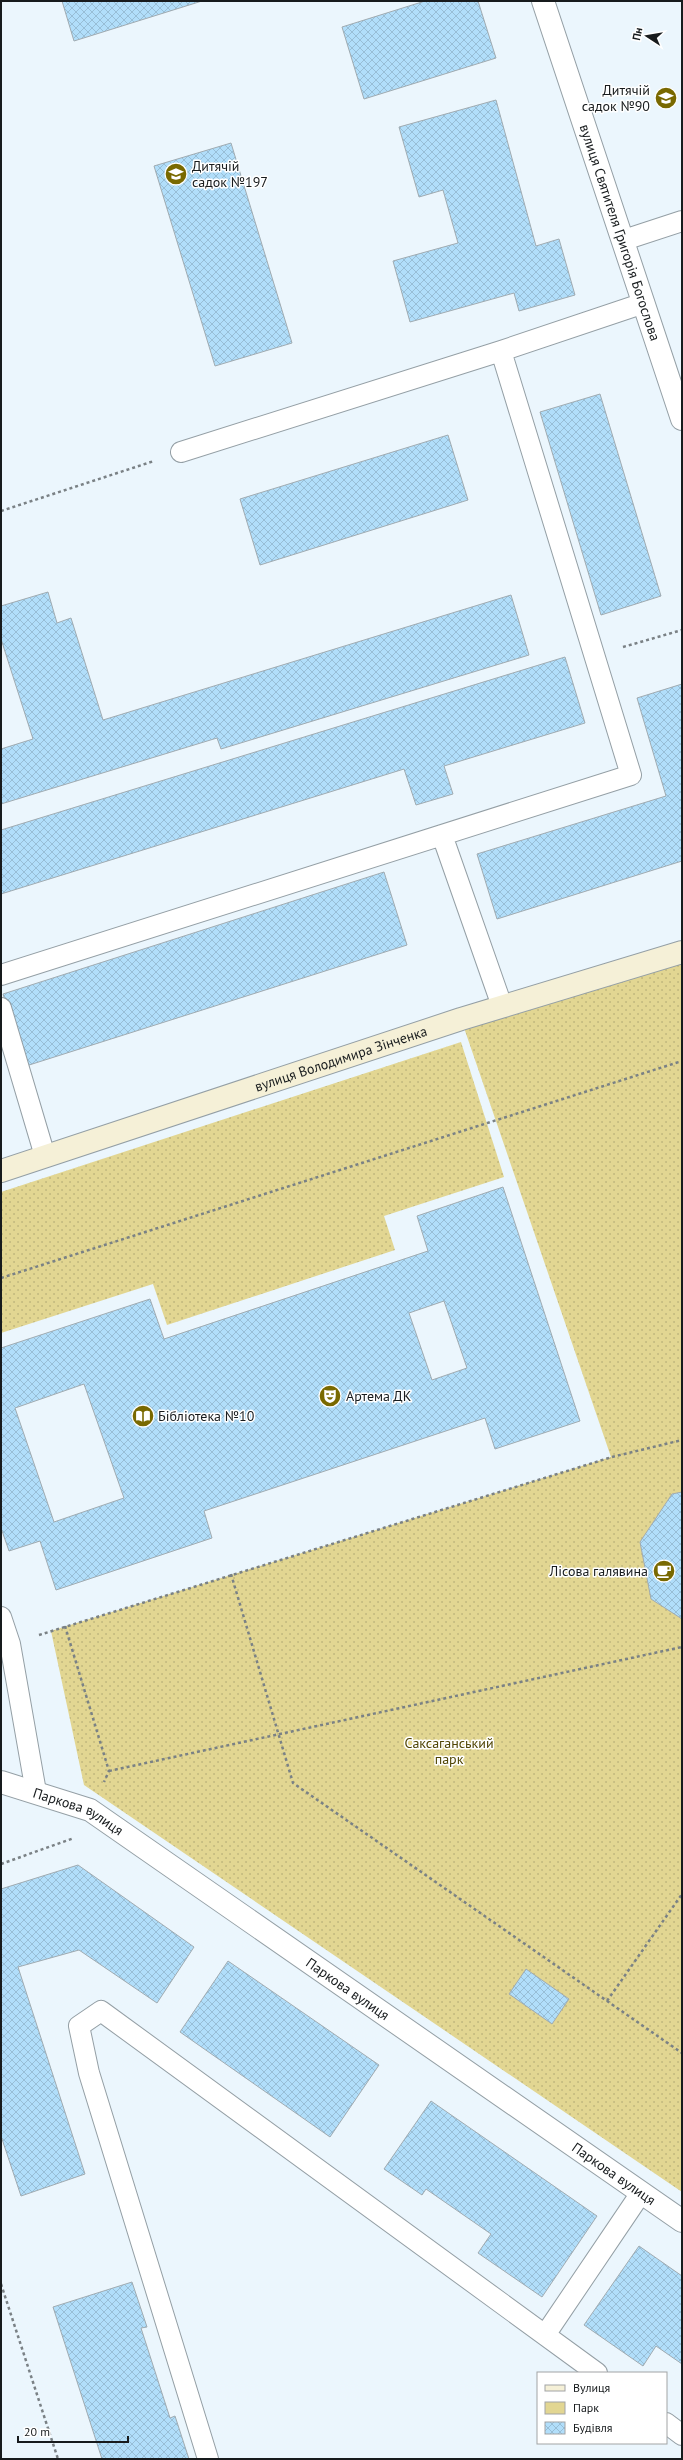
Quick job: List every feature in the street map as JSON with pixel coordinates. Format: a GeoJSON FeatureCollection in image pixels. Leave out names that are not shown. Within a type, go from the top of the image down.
{"type":"FeatureCollection","features":[{"type":"Feature","properties":{"kind":"main road","name":"вулиця Володимира Зінченка"},"geometry":{"type":"LineString","coordinates":[[1,1171],[502,1006],[682,952]]}},
{"type":"Feature","properties":{"kind":"street","name":"вулиця Святителя Григорія Богослова"},"geometry":{"type":"LineString","coordinates":[[543,1],[624,240],[682,419]]}},
{"type":"Feature","properties":{"kind":"street","name":"Паркова вулиця"},"geometry":{"type":"LineString","coordinates":[[1,1782],[90,1810],[682,2221]]}},
{"type":"Feature","properties":{"kind":"lane"},"geometry":{"type":"LineString","coordinates":[[624,240],[682,221]]}},
{"type":"Feature","properties":{"kind":"lane"},"geometry":{"type":"LineString","coordinates":[[181,452],[502,351],[644,303]]}},
{"type":"Feature","properties":{"kind":"lane"},"geometry":{"type":"LineString","coordinates":[[1,975],[631,775],[502,351]]}},
{"type":"Feature","properties":{"kind":"lane"},"geometry":{"type":"LineString","coordinates":[[442,835],[502,1006]]}},
{"type":"Feature","properties":{"kind":"lane"},"geometry":{"type":"LineString","coordinates":[[1,1008],[46,1156]]}},
{"type":"Feature","properties":{"kind":"lane"},"geometry":{"type":"LineString","coordinates":[[1,1617],[10,1644],[36,1792]]}},
{"type":"Feature","properties":{"kind":"lane"},"geometry":{"type":"LineString","coordinates":[[208,2459],[89,2073],[79,2026],[100,2012],[596,2372]]}},
{"type":"Feature","properties":{"kind":"lane"},"geometry":{"type":"LineString","coordinates":[[545,2335],[642,2193]]}},
{"type":"Feature","properties":{"kind":"lane"},"geometry":{"type":"LineString","coordinates":[[667,2424],[682,2435]]}},
{"type":"Feature","properties":{"kind":"path"},"geometry":{"type":"LineString","coordinates":[[1,511],[181,452]]}},
{"type":"Feature","properties":{"kind":"path"},"geometry":{"type":"LineString","coordinates":[[594,655],[682,630]]}},
{"type":"Feature","properties":{"kind":"path"},"geometry":{"type":"LineString","coordinates":[[1,1278],[682,1061]]}},
{"type":"Feature","properties":{"kind":"path"},"geometry":{"type":"LineString","coordinates":[[10,1644],[231,1574],[612,1457],[682,1440]]}},
{"type":"Feature","properties":{"kind":"path"},"geometry":{"type":"LineString","coordinates":[[231,1574],[292,1783],[682,2053]]}},
{"type":"Feature","properties":{"kind":"path"},"geometry":{"type":"LineString","coordinates":[[65,1626],[109,1771],[90,1810]]}},
{"type":"Feature","properties":{"kind":"path"},"geometry":{"type":"LineString","coordinates":[[109,1771],[682,1647]]}},
{"type":"Feature","properties":{"kind":"path"},"geometry":{"type":"LineString","coordinates":[[607,2001],[682,1894]]}},
{"type":"Feature","properties":{"kind":"path"},"geometry":{"type":"LineString","coordinates":[[1,2284],[58,2459]]}},
{"type":"Feature","properties":{"kind":"green space","name":"Саксаганський парк"},"geometry":{"type":"Polygon","coordinates":[[[682,952],[682,2192],[84,1785],[51,1631],[611,1457],[461,1019],[682,952]]]}},
{"type":"Feature","properties":{"kind":"green space"},"geometry":{"type":"Polygon","coordinates":[[[461,1042],[504,1177],[384,1216],[395,1250],[167,1325],[153,1284],[1,1333],[1,1192],[461,1042]]]}},
{"type":"Feature","properties":{"kind":"building"},"geometry":{"type":"Polygon","coordinates":[[[62,1],[202,1],[74,41],[62,1]]]}},
{"type":"Feature","properties":{"kind":"building"},"geometry":{"type":"Polygon","coordinates":[[[425,1],[478,1],[496,58],[364,99],[342,27],[425,1]]]}},
{"type":"Feature","properties":{"kind":"building"},"geometry":{"type":"Polygon","coordinates":[[[496,100],[536,246],[559,239],[575,295],[519,311],[514,293],[410,322],[393,261],[458,243],[443,190],[419,197],[399,127],[496,100]]]}},
{"type":"Feature","properties":{"kind":"building"},"geometry":{"type":"Polygon","coordinates":[[[231,143],[292,343],[215,366],[154,166],[231,143]]]}},
{"type":"Feature","properties":{"kind":"building"},"geometry":{"type":"Polygon","coordinates":[[[600,394],[661,596],[601,615],[540,412],[600,394]]]}},
{"type":"Feature","properties":{"kind":"building"},"geometry":{"type":"Polygon","coordinates":[[[448,435],[468,500],[260,565],[240,499],[448,435]]]}},
{"type":"Feature","properties":{"kind":"building"},"geometry":{"type":"Polygon","coordinates":[[[48,592],[57,623],[71,618],[103,720],[511,595],[529,655],[221,749],[217,738],[1,804],[1,749],[33,739],[1,639],[1,606],[48,592]]]}},
{"type":"Feature","properties":{"kind":"building"},"geometry":{"type":"Polygon","coordinates":[[[565,657],[585,723],[444,766],[453,794],[416,805],[404,769],[1,894],[1,830],[565,657]]]}},
{"type":"Feature","properties":{"kind":"building"},"geometry":{"type":"Polygon","coordinates":[[[682,684],[682,861],[497,919],[477,854],[666,796],[637,698],[682,684]]]}},
{"type":"Feature","properties":{"kind":"building"},"geometry":{"type":"Polygon","coordinates":[[[384,872],[407,945],[26,1066],[3,994],[384,872]]]}},
{"type":"Feature","properties":{"kind":"building","name":"Артема ДК"},"geometry":{"type":"Polygon","coordinates":[[[503,1187],[580,1421],[495,1449],[485,1418],[204,1511],[212,1538],[56,1590],[40,1541],[9,1551],[1,1528],[1,1348],[150,1299],[164,1339],[428,1251],[417,1216],[503,1187]],[[444,1301],[409,1313],[432,1380],[467,1368],[444,1301]],[[84,1384],[15,1408],[54,1522],[124,1498],[84,1384]]]}},
{"type":"Feature","properties":{"kind":"building","name":"Лісова галявина"},"geometry":{"type":"Polygon","coordinates":[[[682,1492],[682,1619],[651,1599],[640,1542],[672,1494],[682,1492]]]}},
{"type":"Feature","properties":{"kind":"building"},"geometry":{"type":"Polygon","coordinates":[[[78,1865],[194,1947],[157,2003],[79,1950],[18,1967],[85,2174],[21,2196],[1,2136],[1,1889],[78,1865]]]}},
{"type":"Feature","properties":{"kind":"building"},"geometry":{"type":"Polygon","coordinates":[[[228,1961],[379,2065],[330,2137],[180,2032],[228,1961]]]}},
{"type":"Feature","properties":{"kind":"building"},"geometry":{"type":"Polygon","coordinates":[[[526,1969],[569,1999],[552,2024],[509,1994],[526,1969]]]}},
{"type":"Feature","properties":{"kind":"building"},"geometry":{"type":"Polygon","coordinates":[[[431,2101],[597,2216],[542,2297],[478,2253],[491,2234],[426,2189],[422,2195],[384,2169],[431,2101]]]}},
{"type":"Feature","properties":{"kind":"building"},"geometry":{"type":"Polygon","coordinates":[[[639,2246],[682,2276],[682,2364],[656,2346],[643,2366],[584,2325],[639,2246]]]}},
{"type":"Feature","properties":{"kind":"building"},"geometry":{"type":"Polygon","coordinates":[[[132,2282],[147,2327],[141,2328],[170,2418],[175,2416],[189,2459],[102,2459],[53,2307],[132,2282]]]}},
{"type":"Feature","properties":{"kind":"place","name":"Дитячiй садок №90"},"geometry":{"type":"Point","coordinates":[666,98]}},
{"type":"Feature","properties":{"kind":"place","name":"Дитячій садок №197"},"geometry":{"type":"Point","coordinates":[176,174]}},
{"type":"Feature","properties":{"kind":"place","name":"Артема ДК"},"geometry":{"type":"Point","coordinates":[330,1396]}},
{"type":"Feature","properties":{"kind":"place","name":"Бібліотека №10"},"geometry":{"type":"Point","coordinates":[143,1416]}},
{"type":"Feature","properties":{"kind":"place","name":"Лісова галявина"},"geometry":{"type":"Point","coordinates":[664,1571]}}]}
